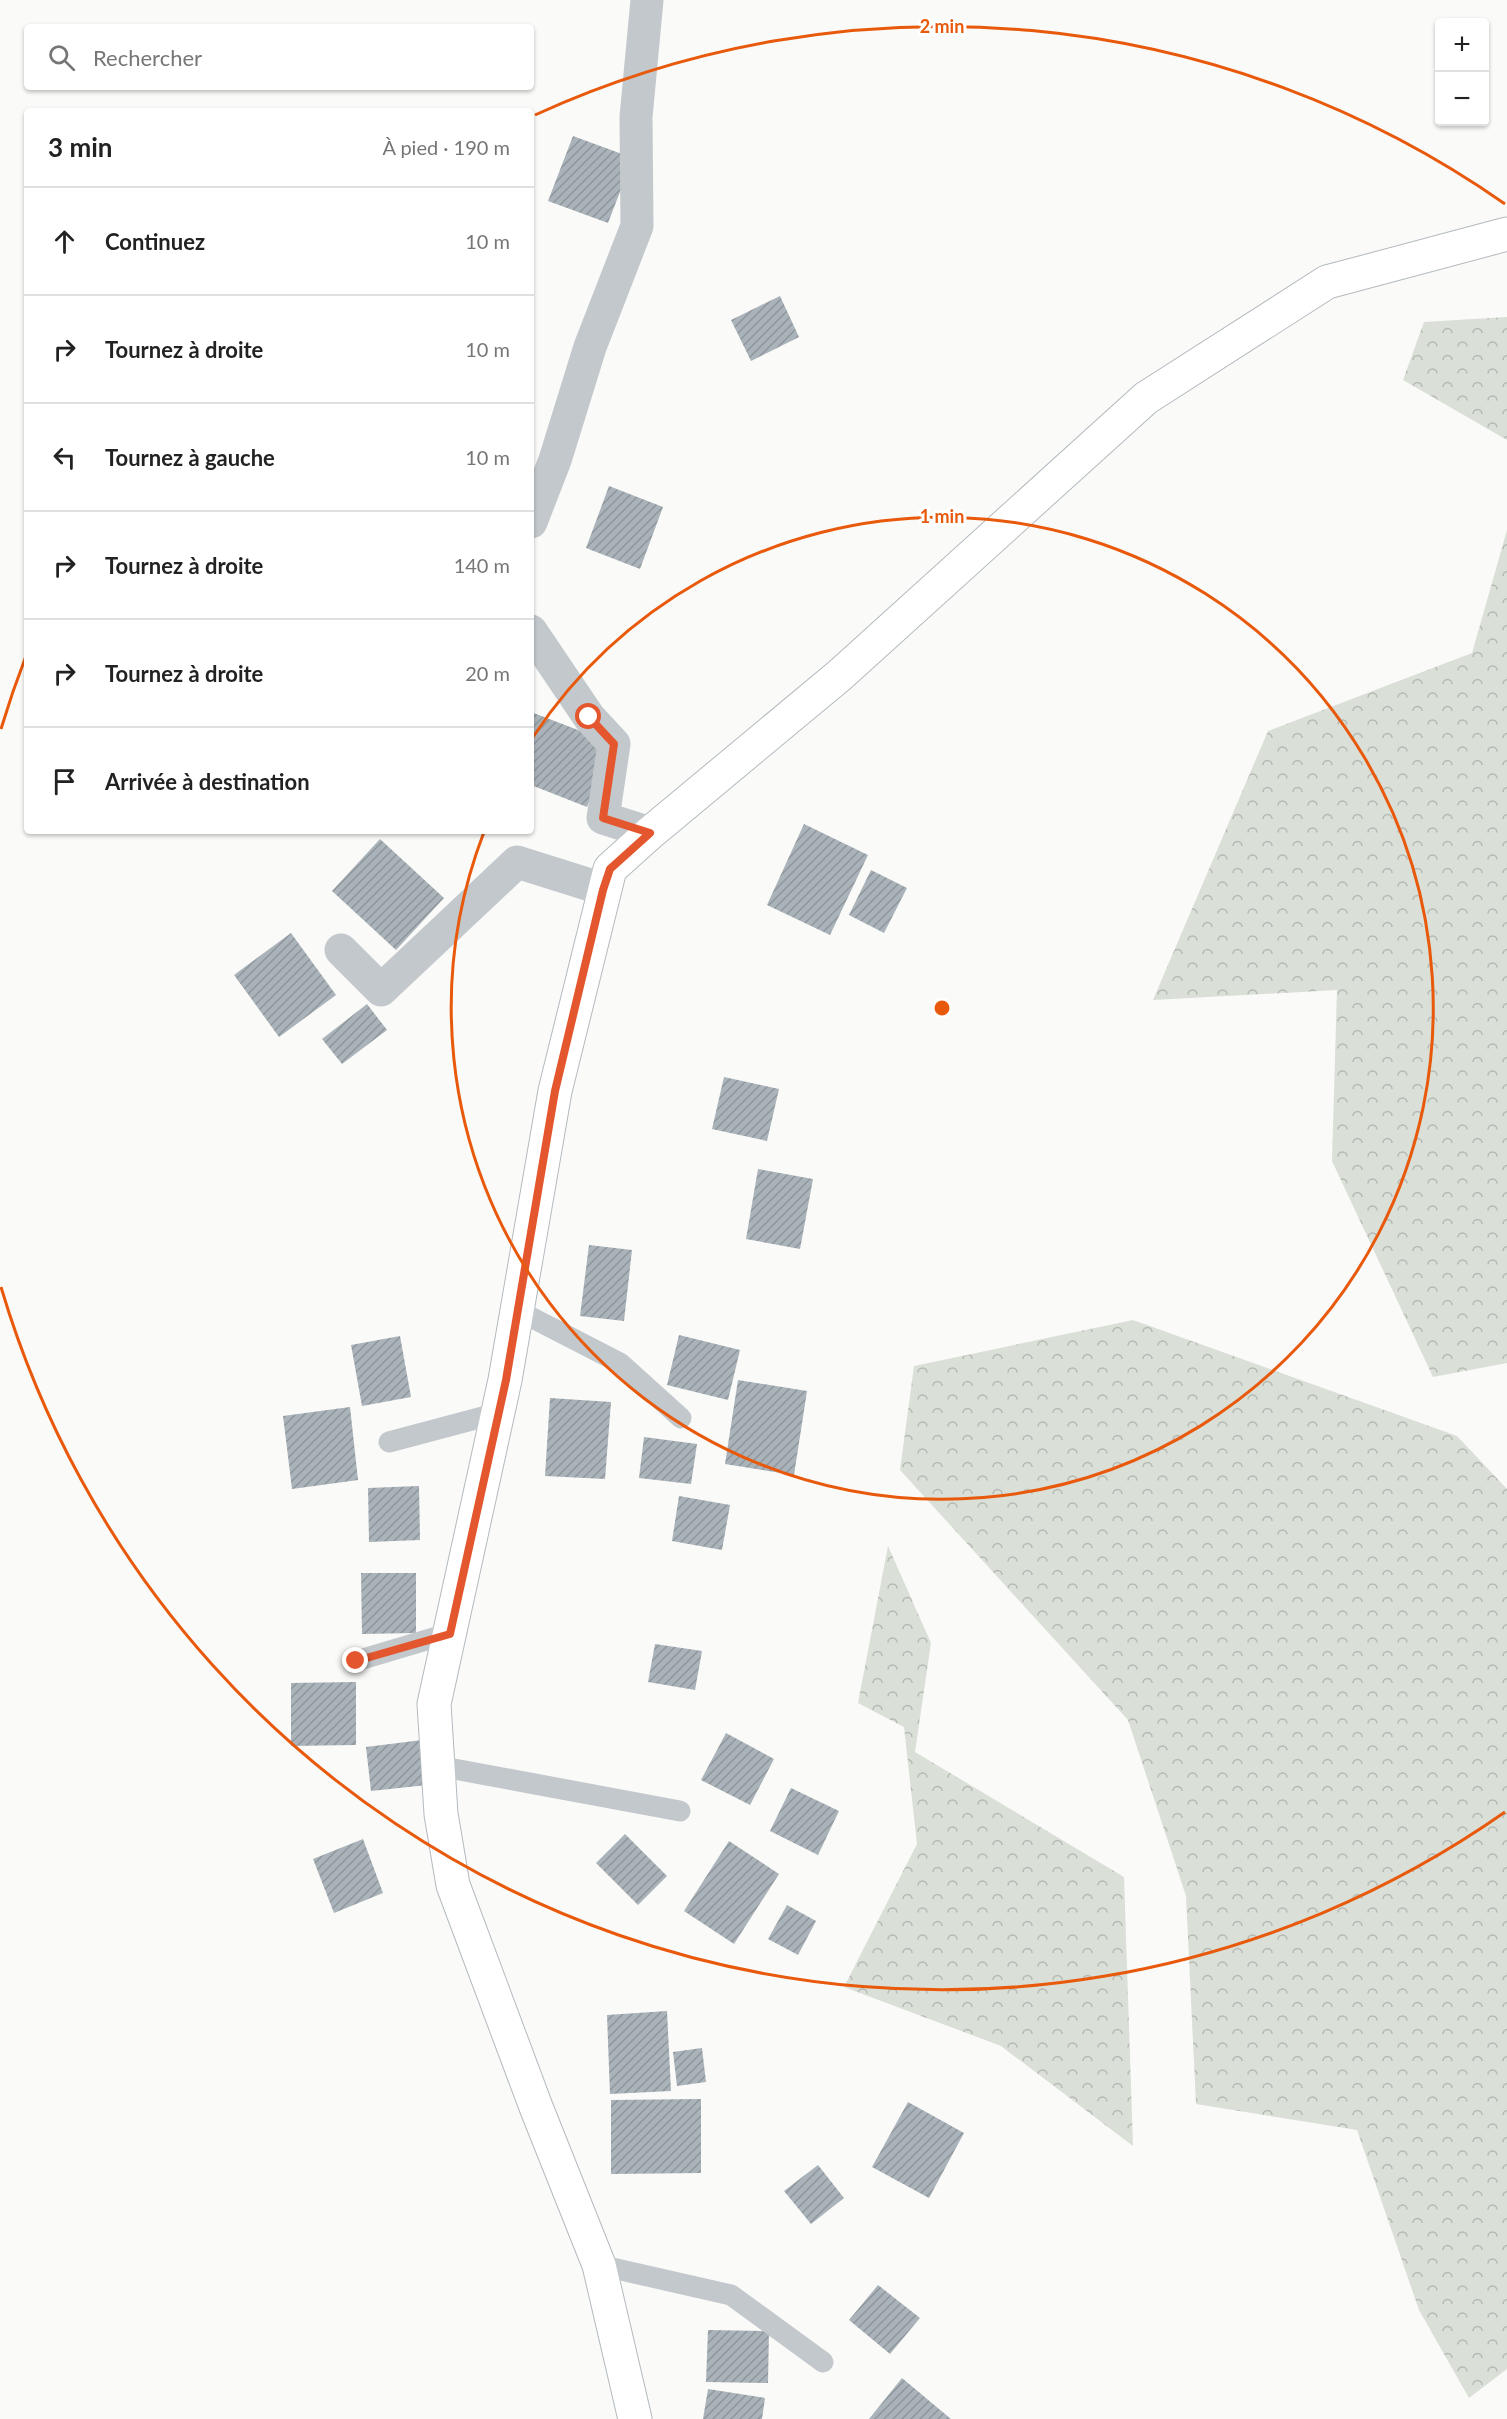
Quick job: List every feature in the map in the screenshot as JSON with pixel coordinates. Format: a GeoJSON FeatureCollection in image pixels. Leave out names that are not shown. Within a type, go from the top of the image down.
{"type":"FeatureCollection","features":[{"type":"Feature","properties":{"kind":"street"},"geometry":{"type":"LineString","coordinates":[[534,514],[555,460],[590,347],[637,226],[636,117],[647,0]]}},
{"type":"Feature","properties":{"kind":"street"},"geometry":{"type":"LineString","coordinates":[[635,2419],[599,2265],[536,2107],[453,1885],[441,1814],[434,1704],[498,1413],[555,1091],[610,869],[840,675],[1146,398],[1326,282],[1507,234]]}},
{"type":"Feature","properties":{"kind":"street"},"geometry":{"type":"LineString","coordinates":[[534,635],[589,717],[614,744],[603,818],[650,833]]}},
{"type":"Feature","properties":{"kind":"street"},"geometry":{"type":"LineString","coordinates":[[341,950],[381,990],[517,862],[603,890]]}},
{"type":"Feature","properties":{"kind":"lane"},"geometry":{"type":"LineString","coordinates":[[517,1310],[620,1363],[681,1418]]}},
{"type":"Feature","properties":{"kind":"lane"},"geometry":{"type":"LineString","coordinates":[[389,1442],[498,1413]]}},
{"type":"Feature","properties":{"kind":"lane"},"geometry":{"type":"LineString","coordinates":[[356,1661],[450,1634]]}},
{"type":"Feature","properties":{"kind":"lane"},"geometry":{"type":"LineString","coordinates":[[438,1766],[680,1811]]}},
{"type":"Feature","properties":{"kind":"lane"},"geometry":{"type":"LineString","coordinates":[[599,2265],[731,2295],[823,2362]]}},
{"type":"Feature","properties":{"kind":"green space"},"geometry":{"type":"Polygon","coordinates":[[[1507,317],[1507,440],[1403,380],[1424,322],[1507,317]]]}},
{"type":"Feature","properties":{"kind":"green space"},"geometry":{"type":"Polygon","coordinates":[[[1507,530],[1507,1363],[1433,1377],[1332,1161],[1337,990],[1153,1000],[1268,731],[1472,653],[1507,530]]]}},
{"type":"Feature","properties":{"kind":"green space"},"geometry":{"type":"Polygon","coordinates":[[[1133,1320],[1457,1436],[1507,1489],[1507,2369],[1469,2398],[1419,2310],[1357,2130],[1196,2104],[1186,1896],[1128,1720],[900,1470],[914,1366],[1133,1320]]]}},
{"type":"Feature","properties":{"kind":"green space"},"geometry":{"type":"Polygon","coordinates":[[[888,1546],[931,1643],[915,1752],[1124,1877],[1133,2146],[1001,2046],[844,1987],[917,1844],[904,1727],[858,1703],[888,1546]]]}},
{"type":"Feature","properties":{"kind":"building"},"geometry":{"type":"Polygon","coordinates":[[[573,136],[633,158],[608,223],[548,201],[573,136]]]}},
{"type":"Feature","properties":{"kind":"building"},"geometry":{"type":"Polygon","coordinates":[[[780,296],[799,337],[751,361],[731,320],[780,296]]]}},
{"type":"Feature","properties":{"kind":"building"},"geometry":{"type":"Polygon","coordinates":[[[609,486],[663,507],[640,569],[586,548],[609,486]]]}},
{"type":"Feature","properties":{"kind":"building"},"geometry":{"type":"Polygon","coordinates":[[[534,713],[612,743],[587,807],[534,786],[534,713]]]}},
{"type":"Feature","properties":{"kind":"building"},"geometry":{"type":"Polygon","coordinates":[[[804,824],[868,855],[830,935],[767,905],[804,824]]]}},
{"type":"Feature","properties":{"kind":"building"},"geometry":{"type":"Polygon","coordinates":[[[380,839],[444,898],[396,950],[332,891],[380,839]]]}},
{"type":"Feature","properties":{"kind":"building"},"geometry":{"type":"Polygon","coordinates":[[[871,870],[907,888],[884,933],[849,915],[871,870]]]}},
{"type":"Feature","properties":{"kind":"building"},"geometry":{"type":"Polygon","coordinates":[[[291,933],[336,995],[279,1037],[234,975],[291,933]]]}},
{"type":"Feature","properties":{"kind":"building"},"geometry":{"type":"Polygon","coordinates":[[[367,1004],[387,1030],[342,1064],[322,1039],[367,1004]]]}},
{"type":"Feature","properties":{"kind":"building"},"geometry":{"type":"Polygon","coordinates":[[[724,1077],[779,1089],[767,1141],[712,1129],[724,1077]]]}},
{"type":"Feature","properties":{"kind":"building"},"geometry":{"type":"Polygon","coordinates":[[[758,1169],[813,1179],[800,1249],[746,1239],[758,1169]]]}},
{"type":"Feature","properties":{"kind":"building"},"geometry":{"type":"Polygon","coordinates":[[[589,1245],[632,1250],[624,1321],[580,1316],[589,1245]]]}},
{"type":"Feature","properties":{"kind":"building"},"geometry":{"type":"Polygon","coordinates":[[[679,1335],[740,1350],[728,1400],[667,1385],[679,1335]]]}},
{"type":"Feature","properties":{"kind":"building"},"geometry":{"type":"Polygon","coordinates":[[[400,1336],[411,1397],[362,1406],[351,1345],[400,1336]]]}},
{"type":"Feature","properties":{"kind":"building"},"geometry":{"type":"Polygon","coordinates":[[[738,1380],[807,1391],[794,1475],[725,1464],[738,1380]]]}},
{"type":"Feature","properties":{"kind":"building"},"geometry":{"type":"Polygon","coordinates":[[[550,1398],[611,1402],[605,1479],[545,1476],[550,1398]]]}},
{"type":"Feature","properties":{"kind":"building"},"geometry":{"type":"Polygon","coordinates":[[[350,1407],[358,1480],[292,1489],[283,1416],[350,1407]]]}},
{"type":"Feature","properties":{"kind":"building"},"geometry":{"type":"Polygon","coordinates":[[[644,1437],[697,1444],[691,1484],[639,1478],[644,1437]]]}},
{"type":"Feature","properties":{"kind":"building"},"geometry":{"type":"Polygon","coordinates":[[[419,1486],[420,1540],[369,1542],[368,1488],[419,1486]]]}},
{"type":"Feature","properties":{"kind":"building"},"geometry":{"type":"Polygon","coordinates":[[[679,1496],[730,1505],[722,1550],[672,1541],[679,1496]]]}},
{"type":"Feature","properties":{"kind":"building"},"geometry":{"type":"Polygon","coordinates":[[[361,1573],[416,1573],[416,1633],[362,1634],[361,1573]]]}},
{"type":"Feature","properties":{"kind":"building"},"geometry":{"type":"Polygon","coordinates":[[[655,1644],[702,1651],[695,1690],[648,1682],[655,1644]]]}},
{"type":"Feature","properties":{"kind":"building"},"geometry":{"type":"Polygon","coordinates":[[[356,1682],[356,1745],[291,1746],[291,1683],[356,1682]]]}},
{"type":"Feature","properties":{"kind":"building"},"geometry":{"type":"Polygon","coordinates":[[[726,1733],[774,1759],[750,1805],[701,1780],[726,1733]]]}},
{"type":"Feature","properties":{"kind":"building"},"geometry":{"type":"Polygon","coordinates":[[[422,1740],[427,1785],[371,1791],[366,1747],[422,1740]]]}},
{"type":"Feature","properties":{"kind":"building"},"geometry":{"type":"Polygon","coordinates":[[[791,1788],[839,1811],[818,1855],[770,1831],[791,1788]]]}},
{"type":"Feature","properties":{"kind":"building"},"geometry":{"type":"Polygon","coordinates":[[[625,1834],[667,1876],[638,1905],[596,1863],[625,1834]]]}},
{"type":"Feature","properties":{"kind":"building"},"geometry":{"type":"Polygon","coordinates":[[[363,1839],[383,1893],[334,1913],[313,1859],[363,1839]]]}},
{"type":"Feature","properties":{"kind":"building"},"geometry":{"type":"Polygon","coordinates":[[[729,1841],[779,1874],[734,1944],[684,1911],[729,1841]]]}},
{"type":"Feature","properties":{"kind":"building"},"geometry":{"type":"Polygon","coordinates":[[[787,1905],[816,1921],[798,1955],[768,1939],[787,1905]]]}},
{"type":"Feature","properties":{"kind":"building"},"geometry":{"type":"Polygon","coordinates":[[[667,2011],[671,2091],[610,2094],[607,2015],[667,2011]]]}},
{"type":"Feature","properties":{"kind":"building"},"geometry":{"type":"Polygon","coordinates":[[[702,2048],[706,2082],[677,2086],[673,2052],[702,2048]]]}},
{"type":"Feature","properties":{"kind":"building"},"geometry":{"type":"Polygon","coordinates":[[[701,2099],[701,2173],[611,2174],[611,2100],[701,2099]]]}},
{"type":"Feature","properties":{"kind":"building"},"geometry":{"type":"Polygon","coordinates":[[[908,2102],[964,2133],[929,2198],[872,2167],[908,2102]]]}},
{"type":"Feature","properties":{"kind":"building"},"geometry":{"type":"Polygon","coordinates":[[[818,2165],[844,2198],[811,2224],[784,2191],[818,2165]]]}},
{"type":"Feature","properties":{"kind":"building"},"geometry":{"type":"Polygon","coordinates":[[[878,2285],[920,2318],[890,2354],[849,2320],[878,2285]]]}},
{"type":"Feature","properties":{"kind":"building"},"geometry":{"type":"Polygon","coordinates":[[[708,2330],[769,2331],[768,2383],[706,2382],[708,2330]]]}},
{"type":"Feature","properties":{"kind":"building"},"geometry":{"type":"Polygon","coordinates":[[[902,2378],[951,2419],[869,2419],[902,2378]]]}},
{"type":"Feature","properties":{"kind":"building"},"geometry":{"type":"Polygon","coordinates":[[[708,2389],[765,2398],[762,2419],[703,2419],[708,2389]]]}},
{"type":"Feature","properties":{"kind":"route"},"geometry":{"type":"LineString","coordinates":[[356,1661],[450,1634],[506,1380],[555,1091],[603,890],[610,869],[650,833],[603,818],[614,744],[589,717]]}}]}
